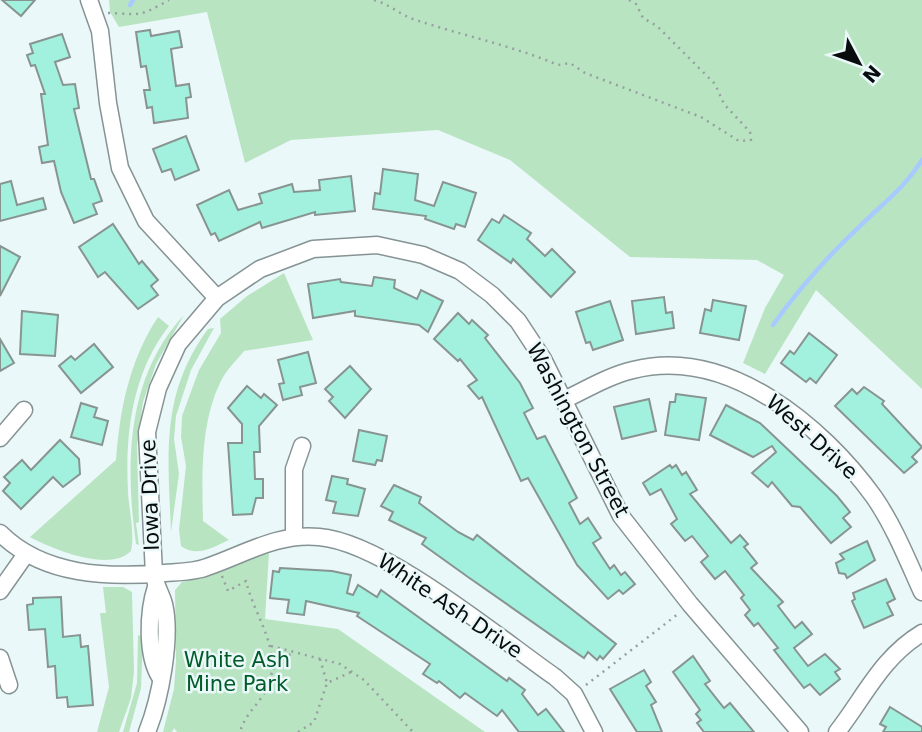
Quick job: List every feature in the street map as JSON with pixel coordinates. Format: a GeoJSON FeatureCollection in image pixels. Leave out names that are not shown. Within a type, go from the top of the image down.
{"type":"FeatureCollection","features":[{"type":"Feature","properties":{"kind":"street"},"geometry":{"type":"LineString","coordinates":[[89,0],[100,31],[108,103],[120,168],[145,221],[218,298]]}},
{"type":"Feature","properties":{"kind":"street","name":"Washington Street"},"geometry":{"type":"LineString","coordinates":[[218,298],[260,269],[313,249],[377,245],[423,255],[460,271],[492,295],[518,321],[564,400],[621,516],[690,604],[800,732]]}},
{"type":"Feature","properties":{"kind":"street","name":"Iowa Drive"},"geometry":{"type":"LineString","coordinates":[[147,732],[160,677],[153,666],[152,649],[152,599],[155,580],[147,432],[158,388],[177,344],[218,298]]}},
{"type":"Feature","properties":{"kind":"street","name":"West Drive"},"geometry":{"type":"LineString","coordinates":[[564,400],[606,379],[634,369],[655,367],[684,366],[716,372],[764,392],[831,448],[856,475],[891,525],[922,592]]}},
{"type":"Feature","properties":{"kind":"street"},"geometry":{"type":"LineString","coordinates":[[0,439],[24,410]]}},
{"type":"Feature","properties":{"kind":"street"},"geometry":{"type":"LineString","coordinates":[[294,537],[295,469],[302,446]]}},
{"type":"Feature","properties":{"kind":"street","name":"White Ash Drive"},"geometry":{"type":"LineString","coordinates":[[0,533],[26,554],[76,572],[155,580],[206,568],[252,547],[294,537],[320,537],[355,546],[377,556],[488,630],[574,694],[594,732]]}},
{"type":"Feature","properties":{"kind":"street"},"geometry":{"type":"LineString","coordinates":[[0,591],[26,554]]}},
{"type":"Feature","properties":{"kind":"street"},"geometry":{"type":"LineString","coordinates":[[837,732],[880,669],[904,644],[922,633]]}},
{"type":"Feature","properties":{"kind":"street"},"geometry":{"type":"LineString","coordinates":[[0,658],[9,685]]}},
{"type":"Feature","properties":{"kind":"path"},"geometry":{"type":"LineString","coordinates":[[95,17],[110,12],[130,16],[145,13],[169,0]]}},
{"type":"Feature","properties":{"kind":"path"},"geometry":{"type":"LineString","coordinates":[[374,0],[391,4],[415,20],[447,30],[457,30],[479,41],[558,65],[570,63],[584,73],[701,117],[739,141],[751,139],[750,132],[724,104],[715,85],[657,26],[643,18],[636,4],[629,0]]}},
{"type":"Feature","properties":{"kind":"path"},"geometry":{"type":"LineString","coordinates":[[220,573],[228,591],[246,581],[255,611],[271,646],[274,669],[266,691],[246,716],[240,732]]}},
{"type":"Feature","properties":{"kind":"path"},"geometry":{"type":"LineString","coordinates":[[574,694],[690,604]]}},
{"type":"Feature","properties":{"kind":"path"},"geometry":{"type":"LineString","coordinates":[[271,646],[340,664],[364,680],[413,732]]}},
{"type":"Feature","properties":{"kind":"path"},"geometry":{"type":"LineString","coordinates":[[274,669],[294,651]]}},
{"type":"Feature","properties":{"kind":"path"},"geometry":{"type":"LineString","coordinates":[[298,732],[314,722],[327,683],[319,658]]}},
{"type":"Feature","properties":{"kind":"path"},"geometry":{"type":"LineString","coordinates":[[327,683],[351,672]]}},
{"type":"Feature","properties":{"kind":"green space"},"geometry":{"type":"Polygon","coordinates":[[[109,0],[922,0],[922,389],[816,290],[765,374],[743,363],[765,308],[784,275],[757,260],[630,257],[510,160],[438,130],[291,140],[245,163],[207,12],[119,27],[110,12],[109,0]]]}},
{"type":"Feature","properties":{"kind":"green space"},"geometry":{"type":"Polygon","coordinates":[[[284,273],[313,340],[244,351],[223,377],[214,397],[206,432],[203,521],[229,540],[205,550],[187,549],[181,546],[179,530],[186,466],[181,437],[182,416],[199,370],[221,333],[220,319],[247,296],[284,273]]]}},
{"type":"Feature","properties":{"kind":"green space"},"geometry":{"type":"Polygon","coordinates":[[[184,315],[156,364],[143,402],[137,446],[139,522],[136,523],[139,545],[136,544],[131,484],[134,423],[150,366],[165,339],[184,315]]]}},
{"type":"Feature","properties":{"kind":"green space"},"geometry":{"type":"Polygon","coordinates":[[[158,317],[169,326],[156,344],[139,384],[130,426],[127,470],[131,551],[122,557],[109,560],[81,557],[30,537],[116,460],[120,422],[133,368],[158,317]]]}},
{"type":"Feature","properties":{"kind":"green space"},"geometry":{"type":"Polygon","coordinates":[[[214,328],[191,370],[176,416],[174,439],[179,474],[171,532],[169,451],[174,401],[193,353],[208,329],[214,328]]]}},
{"type":"Feature","properties":{"kind":"green space","name":"White Ash Mine Park"},"geometry":{"type":"Polygon","coordinates":[[[269,552],[265,619],[338,629],[485,732],[177,732],[174,728],[172,732],[163,732],[174,689],[175,590],[182,582],[220,572],[269,552]]]}},
{"type":"Feature","properties":{"kind":"green space"},"geometry":{"type":"Polygon","coordinates":[[[103,587],[123,587],[132,592],[134,672],[131,698],[119,732],[97,732],[109,687],[100,613],[106,613],[103,587]]]}},
{"type":"Feature","properties":{"kind":"green space"},"geometry":{"type":"Polygon","coordinates":[[[138,635],[143,637],[141,688],[129,732],[123,732],[137,683],[138,635]]]}},
{"type":"Feature","properties":{"kind":"building"},"geometry":{"type":"Polygon","coordinates":[[[2,0],[35,0],[21,16],[2,0]]]}},
{"type":"Feature","properties":{"kind":"building"},"geometry":{"type":"Polygon","coordinates":[[[150,30],[151,36],[179,31],[182,47],[171,49],[176,86],[189,84],[191,97],[186,98],[188,118],[154,123],[152,107],[147,108],[144,90],[150,90],[146,66],[141,67],[136,32],[150,30]]]}},
{"type":"Feature","properties":{"kind":"building"},"geometry":{"type":"Polygon","coordinates":[[[62,34],[70,57],[55,62],[63,85],[75,84],[79,108],[74,109],[91,179],[94,179],[102,201],[93,204],[97,214],[74,223],[61,192],[54,161],[42,163],[39,147],[48,145],[41,94],[45,94],[35,65],[31,66],[27,55],[33,53],[30,44],[62,34]]]}},
{"type":"Feature","properties":{"kind":"building"},"geometry":{"type":"Polygon","coordinates":[[[186,136],[199,170],[175,180],[171,169],[162,172],[153,149],[186,136]]]}},
{"type":"Feature","properties":{"kind":"building"},"geometry":{"type":"Polygon","coordinates":[[[383,169],[418,174],[415,200],[434,206],[443,182],[476,193],[465,227],[456,224],[454,229],[425,219],[426,216],[373,209],[375,193],[380,194],[383,169]]]}},
{"type":"Feature","properties":{"kind":"building"},"geometry":{"type":"Polygon","coordinates":[[[351,176],[355,211],[315,215],[315,212],[262,228],[260,222],[219,241],[215,233],[211,235],[197,205],[229,190],[238,210],[262,203],[259,194],[292,184],[294,192],[320,190],[319,180],[351,176]]]}},
{"type":"Feature","properties":{"kind":"building"},"geometry":{"type":"Polygon","coordinates":[[[11,181],[17,205],[43,198],[46,209],[0,221],[0,184],[11,181]]]}},
{"type":"Feature","properties":{"kind":"building"},"geometry":{"type":"Polygon","coordinates":[[[504,215],[531,233],[527,239],[545,256],[552,249],[575,272],[551,297],[513,259],[511,263],[478,240],[492,219],[499,223],[504,215]]]}},
{"type":"Feature","properties":{"kind":"building"},"geometry":{"type":"Polygon","coordinates":[[[113,224],[139,264],[142,261],[158,280],[151,286],[158,295],[138,309],[105,272],[98,277],[79,247],[113,224]]]}},
{"type":"Feature","properties":{"kind":"building"},"geometry":{"type":"Polygon","coordinates":[[[0,246],[20,257],[0,296],[0,246]]]}},
{"type":"Feature","properties":{"kind":"building"},"geometry":{"type":"Polygon","coordinates":[[[374,277],[395,280],[394,288],[417,299],[421,290],[443,301],[428,332],[419,325],[355,316],[355,311],[313,318],[308,284],[340,279],[341,282],[372,286],[374,277]]]}},
{"type":"Feature","properties":{"kind":"building"},"geometry":{"type":"Polygon","coordinates":[[[664,297],[666,313],[672,312],[674,328],[636,334],[632,301],[664,297]]]}},
{"type":"Feature","properties":{"kind":"building"},"geometry":{"type":"Polygon","coordinates":[[[713,300],[746,306],[739,340],[700,333],[705,309],[711,311],[713,300]]]}},
{"type":"Feature","properties":{"kind":"building"},"geometry":{"type":"Polygon","coordinates":[[[610,301],[623,340],[593,350],[590,342],[586,343],[576,312],[610,301]]]}},
{"type":"Feature","properties":{"kind":"building"},"geometry":{"type":"Polygon","coordinates":[[[22,311],[58,315],[55,356],[20,354],[22,311]]]}},
{"type":"Feature","properties":{"kind":"building"},"geometry":{"type":"Polygon","coordinates":[[[458,313],[469,324],[472,320],[488,335],[485,338],[520,383],[533,408],[524,413],[537,439],[545,436],[577,498],[569,503],[580,524],[588,518],[601,538],[593,543],[610,569],[614,565],[621,575],[625,572],[635,584],[623,594],[619,590],[608,599],[577,565],[528,478],[521,481],[482,397],[479,399],[468,386],[477,380],[460,359],[458,361],[434,339],[458,313]]]}},
{"type":"Feature","properties":{"kind":"building"},"geometry":{"type":"Polygon","coordinates":[[[809,333],[837,355],[816,383],[810,378],[806,382],[781,363],[790,351],[794,354],[809,333]]]}},
{"type":"Feature","properties":{"kind":"building"},"geometry":{"type":"Polygon","coordinates":[[[0,339],[14,363],[0,371],[0,339]]]}},
{"type":"Feature","properties":{"kind":"building"},"geometry":{"type":"Polygon","coordinates":[[[94,344],[113,367],[81,393],[59,366],[71,356],[75,360],[94,344]]]}},
{"type":"Feature","properties":{"kind":"building"},"geometry":{"type":"Polygon","coordinates":[[[308,352],[316,383],[300,387],[302,395],[283,400],[279,384],[284,383],[278,360],[308,352]]]}},
{"type":"Feature","properties":{"kind":"building"},"geometry":{"type":"Polygon","coordinates":[[[350,366],[371,389],[345,418],[329,401],[333,397],[325,389],[350,366]]]}},
{"type":"Feature","properties":{"kind":"building"},"geometry":{"type":"Polygon","coordinates":[[[247,386],[261,398],[264,394],[277,405],[259,426],[260,452],[254,452],[255,479],[263,479],[263,498],[256,498],[252,514],[233,515],[228,443],[242,443],[242,424],[228,408],[247,386]]]}},
{"type":"Feature","properties":{"kind":"building"},"geometry":{"type":"Polygon","coordinates":[[[864,387],[884,401],[882,404],[922,447],[912,457],[917,462],[904,473],[835,406],[852,389],[857,394],[864,387]]]}},
{"type":"Feature","properties":{"kind":"building"},"geometry":{"type":"Polygon","coordinates":[[[676,394],[706,398],[699,440],[665,435],[670,402],[675,402],[676,394]]]}},
{"type":"Feature","properties":{"kind":"building"},"geometry":{"type":"Polygon","coordinates":[[[649,399],[656,431],[622,439],[614,407],[649,399]]]}},
{"type":"Feature","properties":{"kind":"building"},"geometry":{"type":"Polygon","coordinates":[[[81,403],[97,408],[94,417],[108,421],[102,445],[71,437],[81,403]]]}},
{"type":"Feature","properties":{"kind":"building"},"geometry":{"type":"Polygon","coordinates":[[[726,405],[760,423],[837,496],[850,512],[843,518],[851,527],[831,543],[800,507],[792,506],[772,482],[768,487],[752,473],[776,452],[772,446],[753,457],[710,435],[726,405]]]}},
{"type":"Feature","properties":{"kind":"building"},"geometry":{"type":"Polygon","coordinates":[[[359,430],[387,436],[382,461],[377,460],[375,465],[353,461],[359,430]]]}},
{"type":"Feature","properties":{"kind":"building"},"geometry":{"type":"Polygon","coordinates":[[[60,440],[79,459],[80,474],[63,487],[53,477],[21,509],[3,491],[10,483],[4,477],[22,460],[31,470],[60,440]]]}},
{"type":"Feature","properties":{"kind":"building"},"geometry":{"type":"Polygon","coordinates":[[[670,465],[672,468],[676,465],[682,475],[686,472],[697,490],[690,494],[731,543],[740,535],[748,544],[744,547],[757,563],[751,568],[783,602],[778,606],[795,628],[802,622],[812,634],[794,648],[808,666],[825,654],[840,669],[835,672],[840,679],[820,695],[810,684],[804,688],[774,650],[778,648],[758,623],[754,626],[745,615],[750,610],[741,598],[744,595],[725,571],[715,579],[701,562],[708,556],[692,536],[685,541],[671,524],[677,519],[661,489],[650,495],[643,483],[670,465]]]}},
{"type":"Feature","properties":{"kind":"building"},"geometry":{"type":"Polygon","coordinates":[[[332,476],[348,479],[347,484],[365,489],[358,516],[333,513],[336,502],[326,500],[332,476]]]}},
{"type":"Feature","properties":{"kind":"building"},"geometry":{"type":"Polygon","coordinates":[[[394,485],[421,497],[419,503],[458,532],[473,540],[477,535],[616,644],[603,659],[600,656],[597,660],[588,652],[584,658],[468,577],[422,544],[426,538],[389,520],[393,512],[381,506],[394,485]]]}},
{"type":"Feature","properties":{"kind":"building"},"geometry":{"type":"Polygon","coordinates":[[[867,541],[875,560],[847,578],[845,574],[839,573],[836,563],[844,559],[840,554],[867,541]]]}},
{"type":"Feature","properties":{"kind":"building"},"geometry":{"type":"Polygon","coordinates":[[[280,568],[332,571],[351,575],[347,593],[353,595],[358,585],[377,597],[381,590],[507,681],[509,678],[525,690],[522,694],[538,715],[546,709],[564,732],[519,732],[502,710],[497,716],[465,693],[460,698],[439,681],[437,683],[423,674],[430,664],[357,616],[359,613],[306,601],[304,615],[287,613],[289,600],[270,598],[273,571],[279,572],[280,568]]]}},
{"type":"Feature","properties":{"kind":"building"},"geometry":{"type":"Polygon","coordinates":[[[886,579],[895,599],[887,603],[893,615],[864,628],[852,601],[855,599],[853,593],[886,579]]]}},
{"type":"Feature","properties":{"kind":"building"},"geometry":{"type":"Polygon","coordinates":[[[61,597],[63,637],[80,635],[81,647],[88,646],[93,705],[68,707],[67,697],[57,698],[55,666],[48,667],[45,629],[29,630],[27,605],[33,604],[33,598],[61,597]]]}},
{"type":"Feature","properties":{"kind":"building"},"geometry":{"type":"Polygon","coordinates":[[[693,656],[710,681],[705,684],[724,708],[730,703],[754,732],[704,732],[697,723],[701,720],[696,714],[700,710],[673,672],[693,656]]]}},
{"type":"Feature","properties":{"kind":"building"},"geometry":{"type":"Polygon","coordinates":[[[644,670],[651,682],[646,686],[656,702],[651,705],[662,732],[637,732],[610,689],[644,670]]]}},
{"type":"Feature","properties":{"kind":"building"},"geometry":{"type":"Polygon","coordinates":[[[890,707],[922,727],[922,732],[883,732],[886,727],[880,724],[890,707]]]}},
{"type":"Feature","properties":{"kind":"waterway"},"geometry":{"type":"LineString","coordinates":[[130,5],[133,0]]}},
{"type":"Feature","properties":{"kind":"waterway"},"geometry":{"type":"LineString","coordinates":[[773,325],[824,262],[900,188],[922,160]]}}]}
